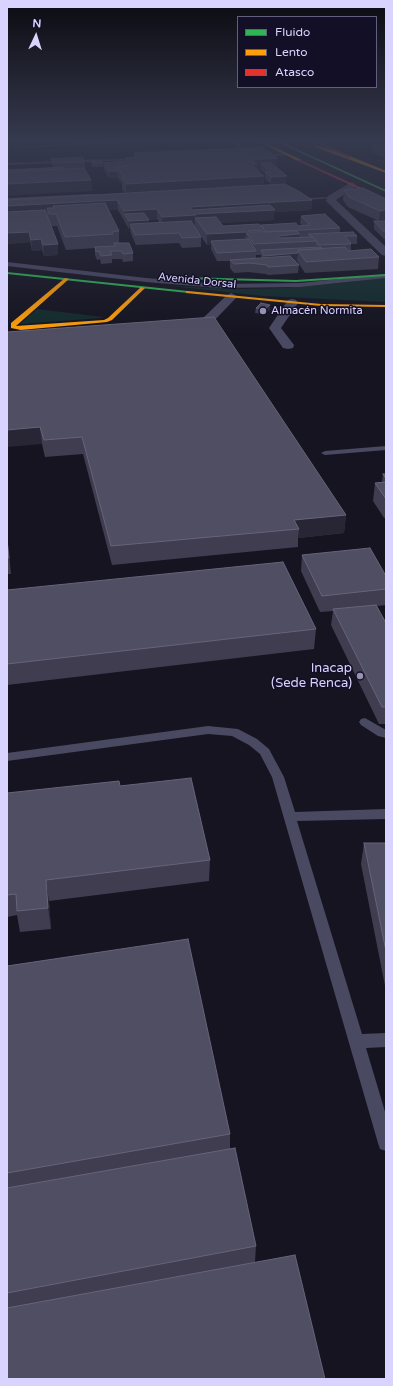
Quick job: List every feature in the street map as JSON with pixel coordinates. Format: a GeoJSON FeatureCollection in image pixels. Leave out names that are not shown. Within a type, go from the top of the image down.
{"type":"FeatureCollection","features":[{"type":"Feature","properties":{"kind":"main road","name":"Avenida Dorsal"},"geometry":{"type":"LineString","coordinates":[[7,259],[220,280],[296,281],[386,275]]}},
{"type":"Feature","properties":{"kind":"main road","name":"Avenida Dorsal"},"geometry":{"type":"LineString","coordinates":[[7,271],[143,288],[292,303],[345,306],[386,306]]}},
{"type":"Feature","properties":{"kind":"main road"},"geometry":{"type":"LineString","coordinates":[[67,279],[13,324],[13,327],[21,328],[105,321],[110,319],[143,288]]}},
{"type":"Feature","properties":{"kind":"main road"},"geometry":{"type":"LineString","coordinates":[[345,306],[382,315]]}},
{"type":"Feature","properties":{"kind":"street"},"geometry":{"type":"LineString","coordinates":[[336,206],[386,253]]}},
{"type":"Feature","properties":{"kind":"street"},"geometry":{"type":"LineString","coordinates":[[206,322],[231,297]]}},
{"type":"Feature","properties":{"kind":"street"},"geometry":{"type":"LineString","coordinates":[[288,344],[275,328],[292,303]]}},
{"type":"Feature","properties":{"kind":"lane"},"geometry":{"type":"LineString","coordinates":[[7,264],[146,280],[218,286],[300,285],[386,275]]}},
{"type":"Feature","properties":{"kind":"lane"},"geometry":{"type":"LineString","coordinates":[[325,453],[386,448]]}},
{"type":"Feature","properties":{"kind":"lane"},"geometry":{"type":"LineString","coordinates":[[365,722],[386,734]]}},
{"type":"Feature","properties":{"kind":"lane"},"geometry":{"type":"LineString","coordinates":[[7,757],[208,730],[234,732],[253,742],[265,752],[278,777],[386,1143]]}},
{"type":"Feature","properties":{"kind":"lane"},"geometry":{"type":"LineString","coordinates":[[290,817],[386,814]]}},
{"type":"Feature","properties":{"kind":"lane"},"geometry":{"type":"LineString","coordinates":[[356,1041],[386,1040]]}},
{"type":"Feature","properties":{"kind":"green space"},"geometry":{"type":"Polygon","coordinates":[[[386,277],[386,302],[264,296],[169,286],[241,289],[283,288],[342,283],[386,277]]]}},
{"type":"Feature","properties":{"kind":"green space"},"geometry":{"type":"Polygon","coordinates":[[[37,309],[103,317],[21,323],[37,309]]]}},
{"type":"Feature","properties":{"kind":"building"},"geometry":{"type":"Polygon","coordinates":[[[53,206],[106,206],[119,231],[112,232],[113,234],[65,237],[56,214],[49,214],[47,208],[54,208],[53,206]]]}},
{"type":"Feature","properties":{"kind":"building"},"geometry":{"type":"Polygon","coordinates":[[[121,206],[213,206],[190,207],[192,210],[271,206],[275,210],[162,217],[157,209],[124,211],[121,206]]]}},
{"type":"Feature","properties":{"kind":"building"},"geometry":{"type":"Polygon","coordinates":[[[368,206],[386,206],[386,210],[380,211],[368,206]]]}},
{"type":"Feature","properties":{"kind":"building"},"geometry":{"type":"Polygon","coordinates":[[[45,210],[58,244],[43,245],[41,239],[31,240],[29,232],[7,233],[7,212],[45,210]]]}},
{"type":"Feature","properties":{"kind":"building"},"geometry":{"type":"Polygon","coordinates":[[[144,213],[149,220],[129,221],[124,214],[144,213]]]}},
{"type":"Feature","properties":{"kind":"building"},"geometry":{"type":"Polygon","coordinates":[[[325,214],[340,228],[265,232],[261,225],[296,223],[298,226],[310,225],[301,216],[325,214]]]}},
{"type":"Feature","properties":{"kind":"building"},"geometry":{"type":"Polygon","coordinates":[[[216,217],[223,226],[259,224],[265,230],[248,231],[297,231],[299,234],[278,236],[279,238],[313,237],[317,241],[254,244],[246,232],[207,234],[195,218],[216,217]]]}},
{"type":"Feature","properties":{"kind":"building"},"geometry":{"type":"Polygon","coordinates":[[[191,221],[201,237],[182,238],[179,233],[135,235],[130,224],[191,221]]]}},
{"type":"Feature","properties":{"kind":"building"},"geometry":{"type":"Polygon","coordinates":[[[374,221],[386,221],[386,231],[384,232],[374,221]]]}},
{"type":"Feature","properties":{"kind":"building"},"geometry":{"type":"Polygon","coordinates":[[[353,232],[357,236],[345,236],[351,244],[318,245],[317,241],[308,234],[353,232]]]}},
{"type":"Feature","properties":{"kind":"building"},"geometry":{"type":"Polygon","coordinates":[[[249,239],[256,251],[217,253],[211,241],[249,239]]]}},
{"type":"Feature","properties":{"kind":"building"},"geometry":{"type":"Polygon","coordinates":[[[114,243],[129,243],[133,253],[123,254],[121,251],[110,251],[112,255],[101,256],[99,251],[96,252],[95,247],[115,246],[114,243]]]}},
{"type":"Feature","properties":{"kind":"building"},"geometry":{"type":"Polygon","coordinates":[[[321,247],[322,249],[298,250],[298,253],[264,256],[261,250],[321,247]]]}},
{"type":"Feature","properties":{"kind":"building"},"geometry":{"type":"Polygon","coordinates":[[[345,247],[349,251],[371,249],[379,257],[306,262],[298,250],[345,247]]]}},
{"type":"Feature","properties":{"kind":"building"},"geometry":{"type":"Polygon","coordinates":[[[290,256],[299,265],[268,267],[267,265],[249,263],[234,264],[230,260],[290,256]]]}},
{"type":"Feature","properties":{"kind":"building"},"geometry":{"type":"Polygon","coordinates":[[[261,303],[270,305],[265,309],[256,308],[261,303]]]}},
{"type":"Feature","properties":{"kind":"building"},"geometry":{"type":"Polygon","coordinates":[[[214,317],[346,515],[294,520],[299,529],[111,546],[82,437],[44,440],[40,427],[7,430],[7,332],[214,317]]]}},
{"type":"Feature","properties":{"kind":"building"},"geometry":{"type":"Polygon","coordinates":[[[386,482],[386,499],[375,483],[386,482]]]}},
{"type":"Feature","properties":{"kind":"building"},"geometry":{"type":"Polygon","coordinates":[[[7,540],[9,558],[7,558],[7,540]]]}},
{"type":"Feature","properties":{"kind":"building"},"geometry":{"type":"Polygon","coordinates":[[[370,548],[386,576],[386,589],[322,596],[302,555],[370,548]]]}},
{"type":"Feature","properties":{"kind":"building"},"geometry":{"type":"Polygon","coordinates":[[[283,562],[316,629],[7,664],[7,590],[283,562]]]}},
{"type":"Feature","properties":{"kind":"building"},"geometry":{"type":"Polygon","coordinates":[[[376,605],[386,623],[386,707],[382,707],[333,609],[376,605]]]}},
{"type":"Feature","properties":{"kind":"building"},"geometry":{"type":"Polygon","coordinates":[[[191,778],[210,860],[46,880],[48,908],[17,911],[16,894],[7,895],[7,793],[119,781],[120,786],[191,778]]]}},
{"type":"Feature","properties":{"kind":"building"},"geometry":{"type":"Polygon","coordinates":[[[364,843],[386,843],[386,951],[364,843]]]}},
{"type":"Feature","properties":{"kind":"building"},"geometry":{"type":"Polygon","coordinates":[[[188,939],[230,1134],[7,1173],[7,966],[188,939]]]}},
{"type":"Feature","properties":{"kind":"building"},"geometry":{"type":"Polygon","coordinates":[[[235,1148],[256,1246],[7,1293],[7,1188],[235,1148]]]}},
{"type":"Feature","properties":{"kind":"building"},"geometry":{"type":"Polygon","coordinates":[[[295,1255],[325,1379],[7,1379],[7,1308],[295,1255]]]}},
{"type":"Feature","properties":{"kind":"traffic: fast"},"geometry":{"type":"LineString","coordinates":[[7,273],[188,292]]}},
{"type":"Feature","properties":{"kind":"traffic: fast"},"geometry":{"type":"LineString","coordinates":[[184,278],[296,281],[386,275]]}},
{"type":"Feature","properties":{"kind":"traffic: slow"},"geometry":{"type":"LineString","coordinates":[[67,279],[13,324],[13,327],[21,328],[105,321],[110,319],[143,288]]}},
{"type":"Feature","properties":{"kind":"traffic: slow"},"geometry":{"type":"LineString","coordinates":[[188,292],[321,305],[386,306]]}},
{"type":"Feature","properties":{"kind":"place","name":"Almacén Normita"},"geometry":{"type":"Point","coordinates":[263,311]}},
{"type":"Feature","properties":{"kind":"place","name":"Inacap (Sede Renca)"},"geometry":{"type":"Point","coordinates":[360,676]}}]}
